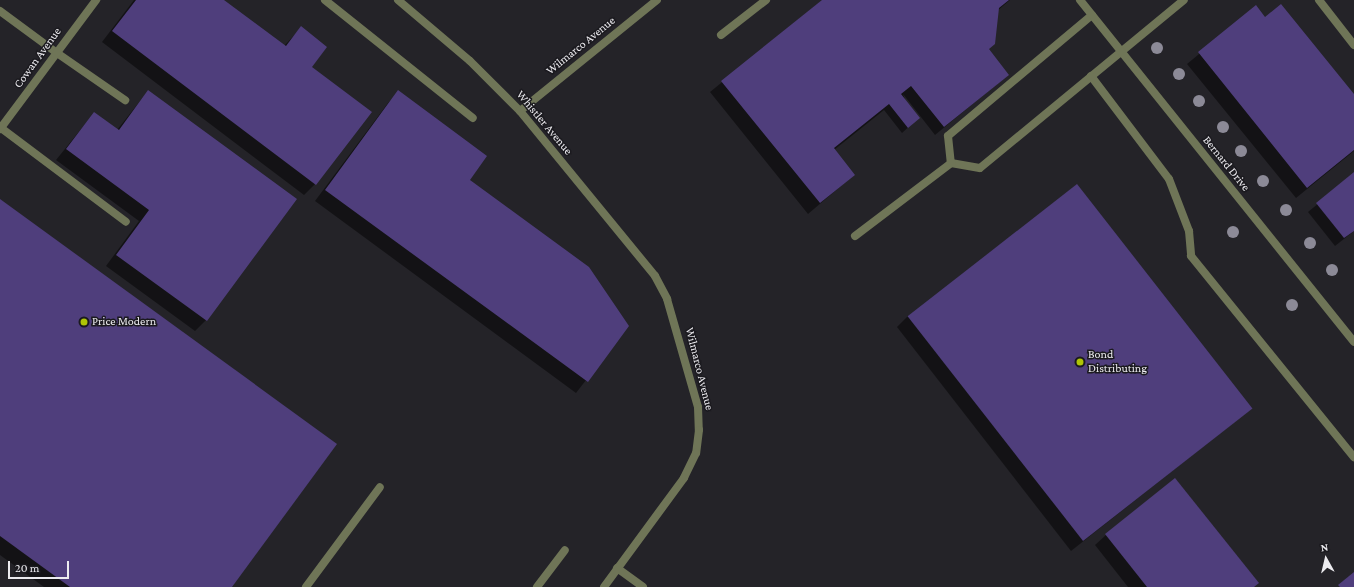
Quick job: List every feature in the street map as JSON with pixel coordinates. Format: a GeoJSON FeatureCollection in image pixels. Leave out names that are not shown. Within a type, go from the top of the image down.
{"type":"FeatureCollection","features":[{"type":"Feature","properties":{"kind":"street","name":"Cowan Avenue"},"geometry":{"type":"LineString","coordinates":[[0,129],[96,0]]}},
{"type":"Feature","properties":{"kind":"street"},"geometry":{"type":"LineString","coordinates":[[325,0],[473,118]]}},
{"type":"Feature","properties":{"kind":"street","name":"Whistler Avenue"},"geometry":{"type":"LineString","coordinates":[[398,0],[470,60],[520,111],[655,276]]}},
{"type":"Feature","properties":{"kind":"street","name":"Wilmarco Avenue"},"geometry":{"type":"LineString","coordinates":[[520,111],[657,0]]}},
{"type":"Feature","properties":{"kind":"street"},"geometry":{"type":"LineString","coordinates":[[721,35],[766,0]]}},
{"type":"Feature","properties":{"kind":"street","name":"Bernard Drive"},"geometry":{"type":"LineString","coordinates":[[1080,0],[1120,52],[1354,342]]}},
{"type":"Feature","properties":{"kind":"street"},"geometry":{"type":"LineString","coordinates":[[855,236],[951,163],[980,168],[1184,0]]}},
{"type":"Feature","properties":{"kind":"street"},"geometry":{"type":"LineString","coordinates":[[1319,0],[1354,45]]}},
{"type":"Feature","properties":{"kind":"street"},"geometry":{"type":"LineString","coordinates":[[0,11],[56,53],[125,100]]}},
{"type":"Feature","properties":{"kind":"street"},"geometry":{"type":"LineString","coordinates":[[951,163],[948,136],[1092,15]]}},
{"type":"Feature","properties":{"kind":"street"},"geometry":{"type":"LineString","coordinates":[[1091,76],[1168,179],[1189,232],[1191,256],[1354,457]]}},
{"type":"Feature","properties":{"kind":"street"},"geometry":{"type":"LineString","coordinates":[[0,129],[126,222]]}},
{"type":"Feature","properties":{"kind":"street","name":"Wilmarco Avenue"},"geometry":{"type":"LineString","coordinates":[[604,587],[684,478],[696,453],[699,430],[698,407],[675,322],[667,299],[655,276]]}},
{"type":"Feature","properties":{"kind":"street"},"geometry":{"type":"LineString","coordinates":[[306,587],[380,486]]}},
{"type":"Feature","properties":{"kind":"street"},"geometry":{"type":"LineString","coordinates":[[537,587],[565,550]]}},
{"type":"Feature","properties":{"kind":"street"},"geometry":{"type":"LineString","coordinates":[[617,568],[643,587]]}},
{"type":"Feature","properties":{"kind":"building"},"geometry":{"type":"Polygon","coordinates":[[[136,0],[224,0],[286,46],[301,26],[327,47],[312,67],[372,112],[316,185],[112,31],[136,0]]]}},
{"type":"Feature","properties":{"kind":"building"},"geometry":{"type":"Polygon","coordinates":[[[822,0],[1009,0],[999,8],[995,44],[989,49],[1009,75],[944,127],[911,86],[901,94],[920,118],[908,128],[889,104],[834,148],[855,175],[820,203],[721,81],[822,0]]]}},
{"type":"Feature","properties":{"kind":"building"},"geometry":{"type":"Polygon","coordinates":[[[1281,4],[1354,94],[1354,150],[1307,188],[1198,52],[1256,5],[1265,17],[1281,4]]]}},
{"type":"Feature","properties":{"kind":"building"},"geometry":{"type":"Polygon","coordinates":[[[148,90],[297,199],[207,321],[116,255],[149,210],[66,149],[94,112],[119,130],[148,90]]]}},
{"type":"Feature","properties":{"kind":"building"},"geometry":{"type":"Polygon","coordinates":[[[398,90],[487,156],[470,180],[589,267],[629,326],[588,382],[325,190],[398,90]]]}},
{"type":"Feature","properties":{"kind":"building"},"geometry":{"type":"Polygon","coordinates":[[[1354,172],[1354,231],[1344,238],[1316,203],[1354,172]]]}},
{"type":"Feature","properties":{"kind":"building","name":"Bond Distributing"},"geometry":{"type":"Polygon","coordinates":[[[1077,184],[1252,409],[1083,541],[908,316],[1077,184]]]}},
{"type":"Feature","properties":{"kind":"building","name":"Price Modern"},"geometry":{"type":"Polygon","coordinates":[[[0,199],[337,444],[232,587],[70,587],[0,536],[0,199]]]}},
{"type":"Feature","properties":{"kind":"building"},"geometry":{"type":"Polygon","coordinates":[[[1175,478],[1259,583],[1254,587],[1147,587],[1105,534],[1175,478]]]}},
{"type":"Feature","properties":{"kind":"building"},"geometry":{"type":"Polygon","coordinates":[[[1354,572],[1354,587],[1340,587],[1338,585],[1354,572]]]}},
{"type":"Feature","properties":{"kind":"place","name":"Price Modern"},"geometry":{"type":"Point","coordinates":[84,322]}},
{"type":"Feature","properties":{"kind":"place","name":"Bond Distributing"},"geometry":{"type":"Point","coordinates":[1080,362]}}]}
